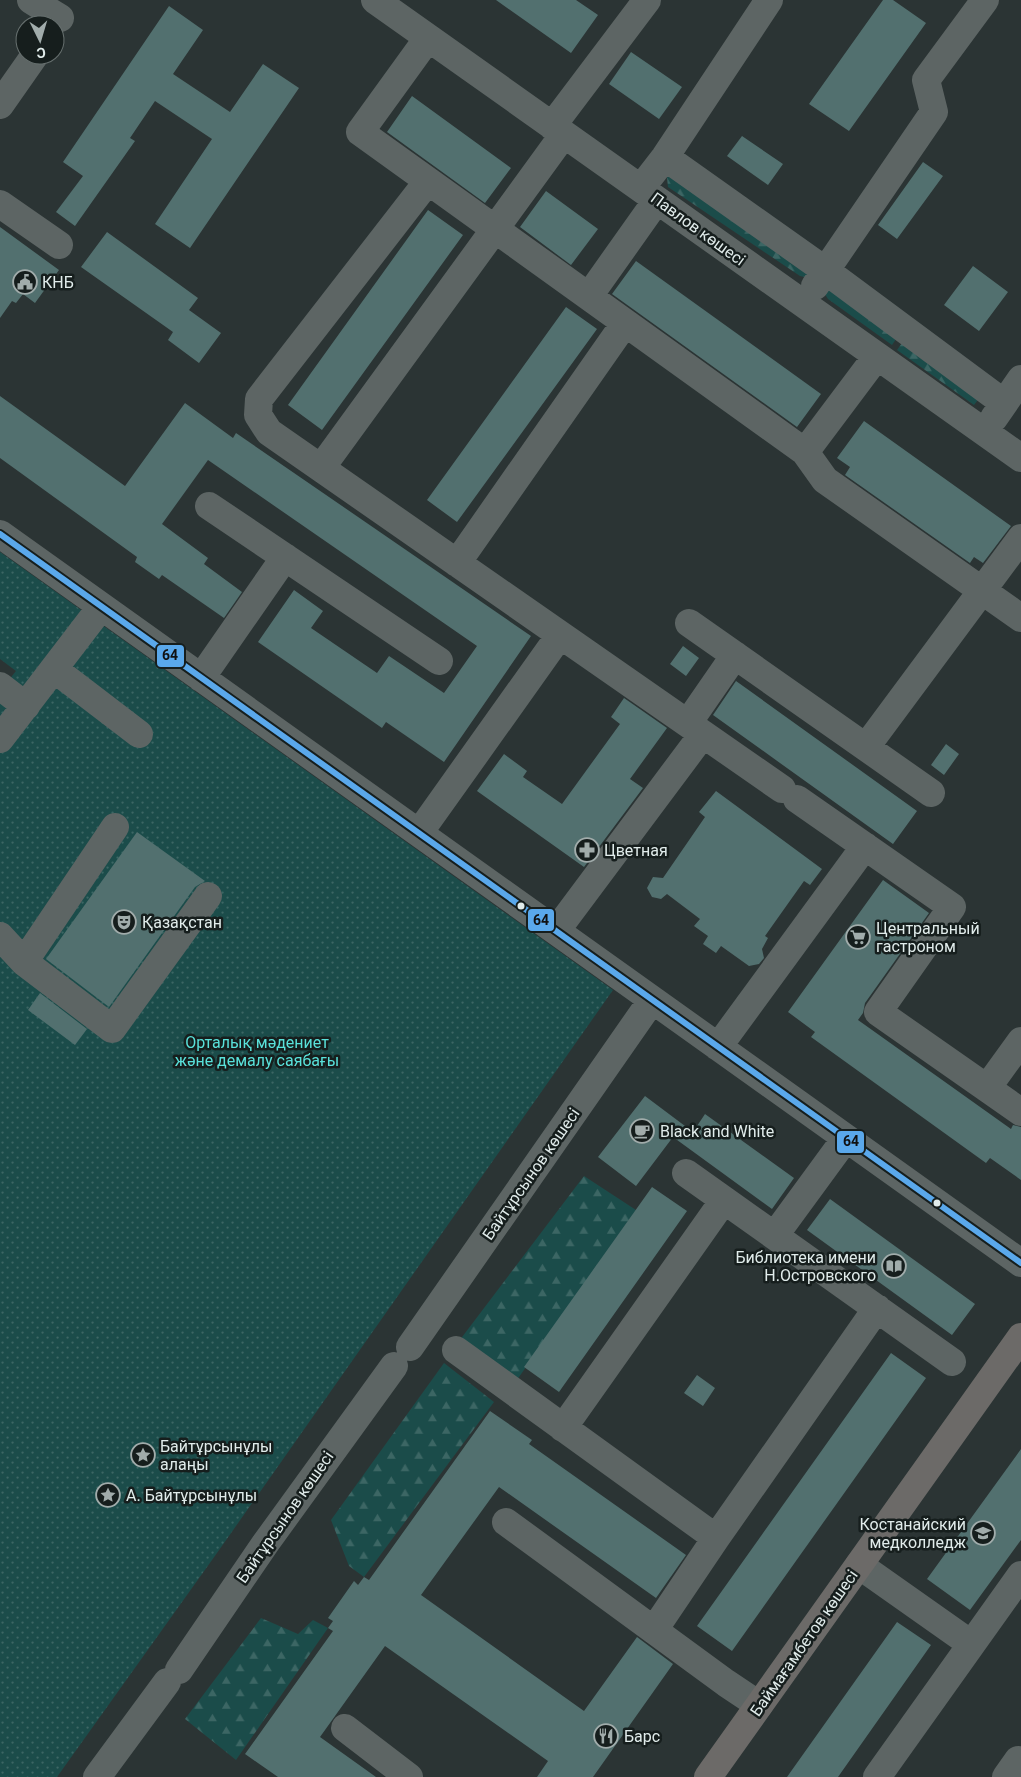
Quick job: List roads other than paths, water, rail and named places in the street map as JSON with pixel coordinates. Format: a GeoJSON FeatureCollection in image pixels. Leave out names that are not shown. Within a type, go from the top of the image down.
{"type":"FeatureCollection","features":[{"type":"Feature","properties":{"kind":"main road","name":"Баймағамбетов көшесі"},"geometry":{"type":"LineString","coordinates":[[708,1777],[1021,1337]]}},
{"type":"Feature","properties":{"kind":"street"},"geometry":{"type":"LineString","coordinates":[[31,0],[63,15]]}},
{"type":"Feature","properties":{"kind":"street","name":"Павлов көшесі"},"geometry":{"type":"LineString","coordinates":[[375,0],[1021,458]]}},
{"type":"Feature","properties":{"kind":"street"},"geometry":{"type":"LineString","coordinates":[[589,296],[649,194],[665,157],[769,0]]}},
{"type":"Feature","properties":{"kind":"street"},"geometry":{"type":"LineString","coordinates":[[802,303],[826,271],[934,112],[926,80],[985,0]]}},
{"type":"Feature","properties":{"kind":"street"},"geometry":{"type":"LineString","coordinates":[[321,468],[495,228],[638,3]]}},
{"type":"Feature","properties":{"kind":"street"},"geometry":{"type":"LineString","coordinates":[[428,38],[360,132],[805,452],[825,480],[1021,618]]}},
{"type":"Feature","properties":{"kind":"street"},"geometry":{"type":"LineString","coordinates":[[0,105],[28,65]]}},
{"type":"Feature","properties":{"kind":"street"},"geometry":{"type":"LineString","coordinates":[[665,157],[826,271],[1004,403]]}},
{"type":"Feature","properties":{"kind":"street"},"geometry":{"type":"LineString","coordinates":[[428,181],[259,399],[258,415],[269,432],[952,907],[878,1012],[1021,1112]]}},
{"type":"Feature","properties":{"kind":"street"},"geometry":{"type":"LineString","coordinates":[[0,204],[58,245]]}},
{"type":"Feature","properties":{"kind":"street"},"geometry":{"type":"LineString","coordinates":[[457,563],[625,322]]}},
{"type":"Feature","properties":{"kind":"street"},"geometry":{"type":"LineString","coordinates":[[805,452],[881,358],[907,331]]}},
{"type":"Feature","properties":{"kind":"street"},"geometry":{"type":"LineString","coordinates":[[984,432],[1021,378]]}},
{"type":"Feature","properties":{"kind":"street"},"geometry":{"type":"LineString","coordinates":[[209,506],[439,661]]}},
{"type":"Feature","properties":{"kind":"street"},"geometry":{"type":"LineString","coordinates":[[0,534],[1021,1263]]}},
{"type":"Feature","properties":{"kind":"street"},"geometry":{"type":"LineString","coordinates":[[866,748],[1021,538]]}},
{"type":"Feature","properties":{"kind":"street"},"geometry":{"type":"LineString","coordinates":[[201,678],[286,557]]}},
{"type":"Feature","properties":{"kind":"street"},"geometry":{"type":"LineString","coordinates":[[0,739],[102,607]]}},
{"type":"Feature","properties":{"kind":"street"},"geometry":{"type":"LineString","coordinates":[[689,623],[931,793]]}},
{"type":"Feature","properties":{"kind":"street"},"geometry":{"type":"LineString","coordinates":[[419,833],[560,635]]}},
{"type":"Feature","properties":{"kind":"street"},"geometry":{"type":"LineString","coordinates":[[556,931],[695,728],[735,655]]}},
{"type":"Feature","properties":{"kind":"street"},"geometry":{"type":"LineString","coordinates":[[54,669],[139,734]]}},
{"type":"Feature","properties":{"kind":"street"},"geometry":{"type":"LineString","coordinates":[[0,686],[26,706]]}},
{"type":"Feature","properties":{"kind":"street"},"geometry":{"type":"LineString","coordinates":[[24,962],[116,828]]}},
{"type":"Feature","properties":{"kind":"street"},"geometry":{"type":"LineString","coordinates":[[718,1047],[865,846]]}},
{"type":"Feature","properties":{"kind":"street"},"geometry":{"type":"LineString","coordinates":[[0,936],[24,962],[112,1030],[208,896]]}},
{"type":"Feature","properties":{"kind":"street","name":"Байтұрсынов көшесі"},"geometry":{"type":"LineString","coordinates":[[97,1777],[174,1676],[266,1544],[402,1357],[652,1000]]}},
{"type":"Feature","properties":{"kind":"street"},"geometry":{"type":"LineString","coordinates":[[987,1088],[1021,1041]]}},
{"type":"Feature","properties":{"kind":"street"},"geometry":{"type":"LineString","coordinates":[[775,1235],[846,1138]]}},
{"type":"Feature","properties":{"kind":"street"},"geometry":{"type":"LineString","coordinates":[[686,1172],[952,1362]]}},
{"type":"Feature","properties":{"kind":"street"},"geometry":{"type":"LineString","coordinates":[[563,1428],[724,1200]]}},
{"type":"Feature","properties":{"kind":"street"},"geometry":{"type":"LineString","coordinates":[[654,1630],[877,1308]]}},
{"type":"Feature","properties":{"kind":"street"},"geometry":{"type":"LineString","coordinates":[[456,1350],[716,1538]]}},
{"type":"Feature","properties":{"kind":"street"},"geometry":{"type":"LineString","coordinates":[[506,1522],[760,1705]]}},
{"type":"Feature","properties":{"kind":"street"},"geometry":{"type":"LineString","coordinates":[[859,1565],[972,1644]]}},
{"type":"Feature","properties":{"kind":"street"},"geometry":{"type":"LineString","coordinates":[[877,1777],[1021,1575]]}},
{"type":"Feature","properties":{"kind":"street"},"geometry":{"type":"LineString","coordinates":[[345,1728],[409,1777]]}},
{"type":"Feature","properties":{"kind":"place","name":"КНБ"},"geometry":{"type":"Point","coordinates":[25,282]}},
{"type":"Feature","properties":{"kind":"place","name":"Цветная"},"geometry":{"type":"Point","coordinates":[587,850]}},
{"type":"Feature","properties":{"kind":"place","name":"Қазақстан"},"geometry":{"type":"Point","coordinates":[124,922]}},
{"type":"Feature","properties":{"kind":"place","name":"Центральный гастроном"},"geometry":{"type":"Point","coordinates":[858,937]}},
{"type":"Feature","properties":{"kind":"place","name":"Black and White"},"geometry":{"type":"Point","coordinates":[642,1131]}},
{"type":"Feature","properties":{"kind":"place","name":"Библиотека имени Н.Островского"},"geometry":{"type":"Point","coordinates":[894,1266]}},
{"type":"Feature","properties":{"kind":"place","name":"Байтұрсынұлы алаңы"},"geometry":{"type":"Point","coordinates":[143,1455]}},
{"type":"Feature","properties":{"kind":"place","name":"А. Байтұрсынұлы"},"geometry":{"type":"Point","coordinates":[108,1495]}},
{"type":"Feature","properties":{"kind":"place","name":"Костанайский медколледж"},"geometry":{"type":"Point","coordinates":[983,1533]}},
{"type":"Feature","properties":{"kind":"place","name":"Барс"},"geometry":{"type":"Point","coordinates":[606,1736]}},
{"type":"Feature","properties":{"kind":"park label","name":"Орталық мәдениет және демалу саябағы"},"geometry":{"type":"Point","coordinates":[257,1051]}}]}
